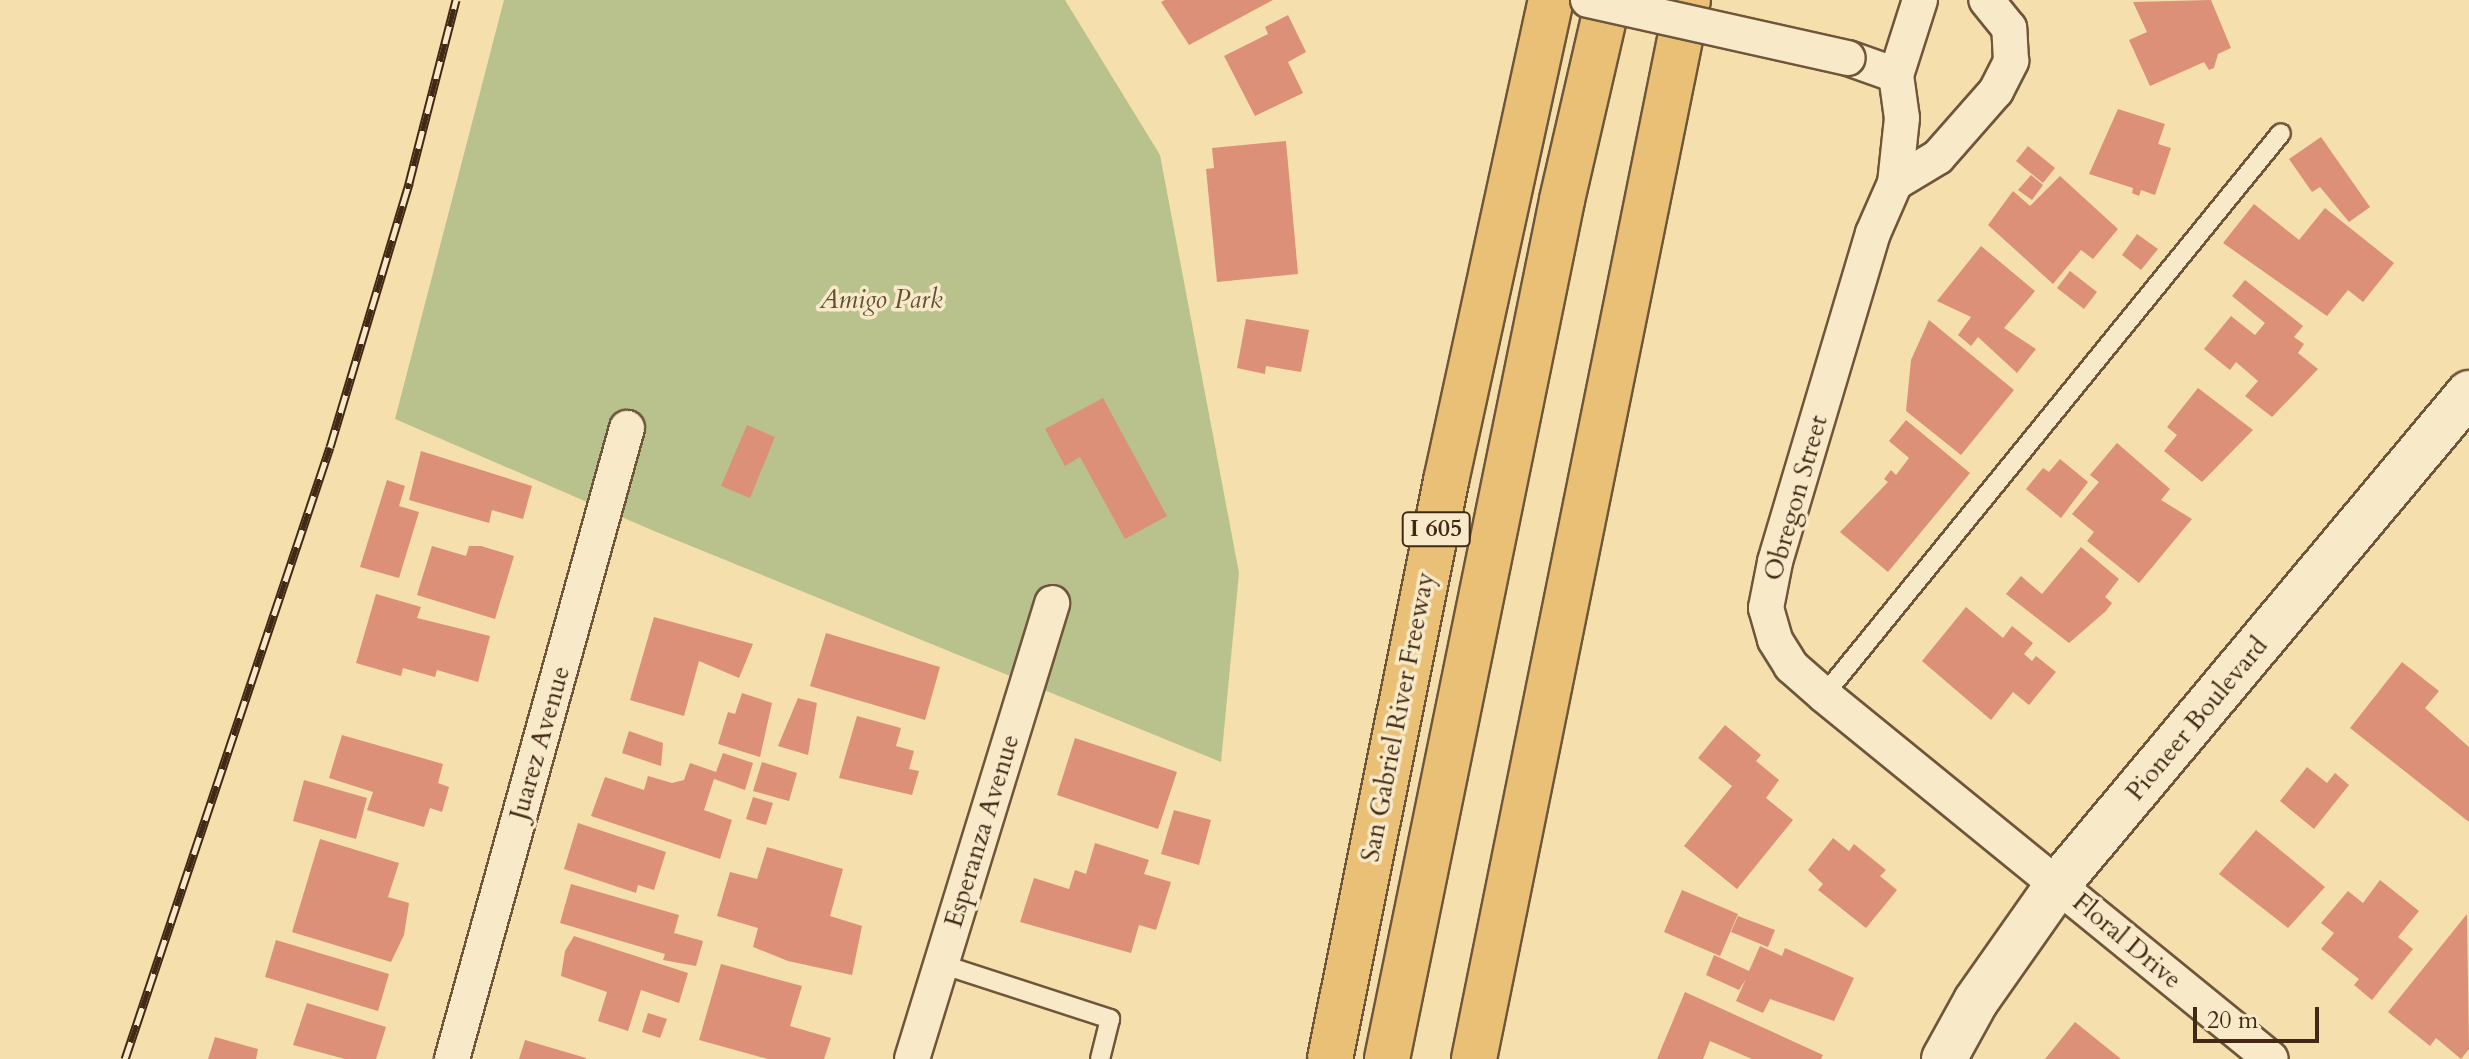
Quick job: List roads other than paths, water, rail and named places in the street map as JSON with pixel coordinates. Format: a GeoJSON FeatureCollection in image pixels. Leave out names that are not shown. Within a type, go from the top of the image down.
{"type":"FeatureCollection","features":[{"type":"Feature","properties":{"kind":"highway","name":"San Gabriel River Freeway"},"geometry":{"type":"LineString","coordinates":[[1330,1059],[1446,481],[1551,0]]}},
{"type":"Feature","properties":{"kind":"highway"},"geometry":{"type":"LineString","coordinates":[[1387,1059],[1559,215],[1608,0]]}},
{"type":"Feature","properties":{"kind":"highway"},"geometry":{"type":"LineString","coordinates":[[1409,1059],[1630,0]]}},
{"type":"Feature","properties":{"kind":"highway"},"geometry":{"type":"LineString","coordinates":[[1474,1059],[1688,0]]}},
{"type":"Feature","properties":{"kind":"street"},"geometry":{"type":"LineString","coordinates":[[1588,0],[1848,58],[1896,75]]}},
{"type":"Feature","properties":{"kind":"street","name":"Obregon Street"},"geometry":{"type":"LineString","coordinates":[[1920,0],[1896,75],[1902,118],[1895,183],[1869,248],[1766,608],[1775,640],[1791,666],[2059,883]]}},
{"type":"Feature","properties":{"kind":"street"},"geometry":{"type":"LineString","coordinates":[[1895,183],[1938,157],[1996,91],[2011,61],[2009,28],[1986,0]]}},
{"type":"Feature","properties":{"kind":"street","name":"Pioneer Boulevard"},"geometry":{"type":"LineString","coordinates":[[1944,1059],[1976,1001],[2059,883],[2469,393]]}},
{"type":"Feature","properties":{"kind":"street","name":"Juarez Avenue"},"geometry":{"type":"LineString","coordinates":[[452,1059],[627,428]]}},
{"type":"Feature","properties":{"kind":"street","name":"Esperanza Avenue"},"geometry":{"type":"LineString","coordinates":[[912,1059],[1052,603]]}},
{"type":"Feature","properties":{"kind":"street","name":"Floral Drive"},"geometry":{"type":"LineString","coordinates":[[2059,883],[2271,1059]]}},
{"type":"Feature","properties":{"kind":"lane"},"geometry":{"type":"LineString","coordinates":[[1824,695],[2281,133]]}},
{"type":"Feature","properties":{"kind":"lane"},"geometry":{"type":"LineString","coordinates":[[941,964],[1110,1019],[1100,1059]]}},
{"type":"Feature","properties":{"kind":"railway"},"geometry":{"type":"LineString","coordinates":[[125,1059],[330,447],[409,183],[456,0]]}},
{"type":"Feature","properties":{"kind":"park label","name":"Amigo Park"},"geometry":{"type":"Point","coordinates":[881,300]}}]}
